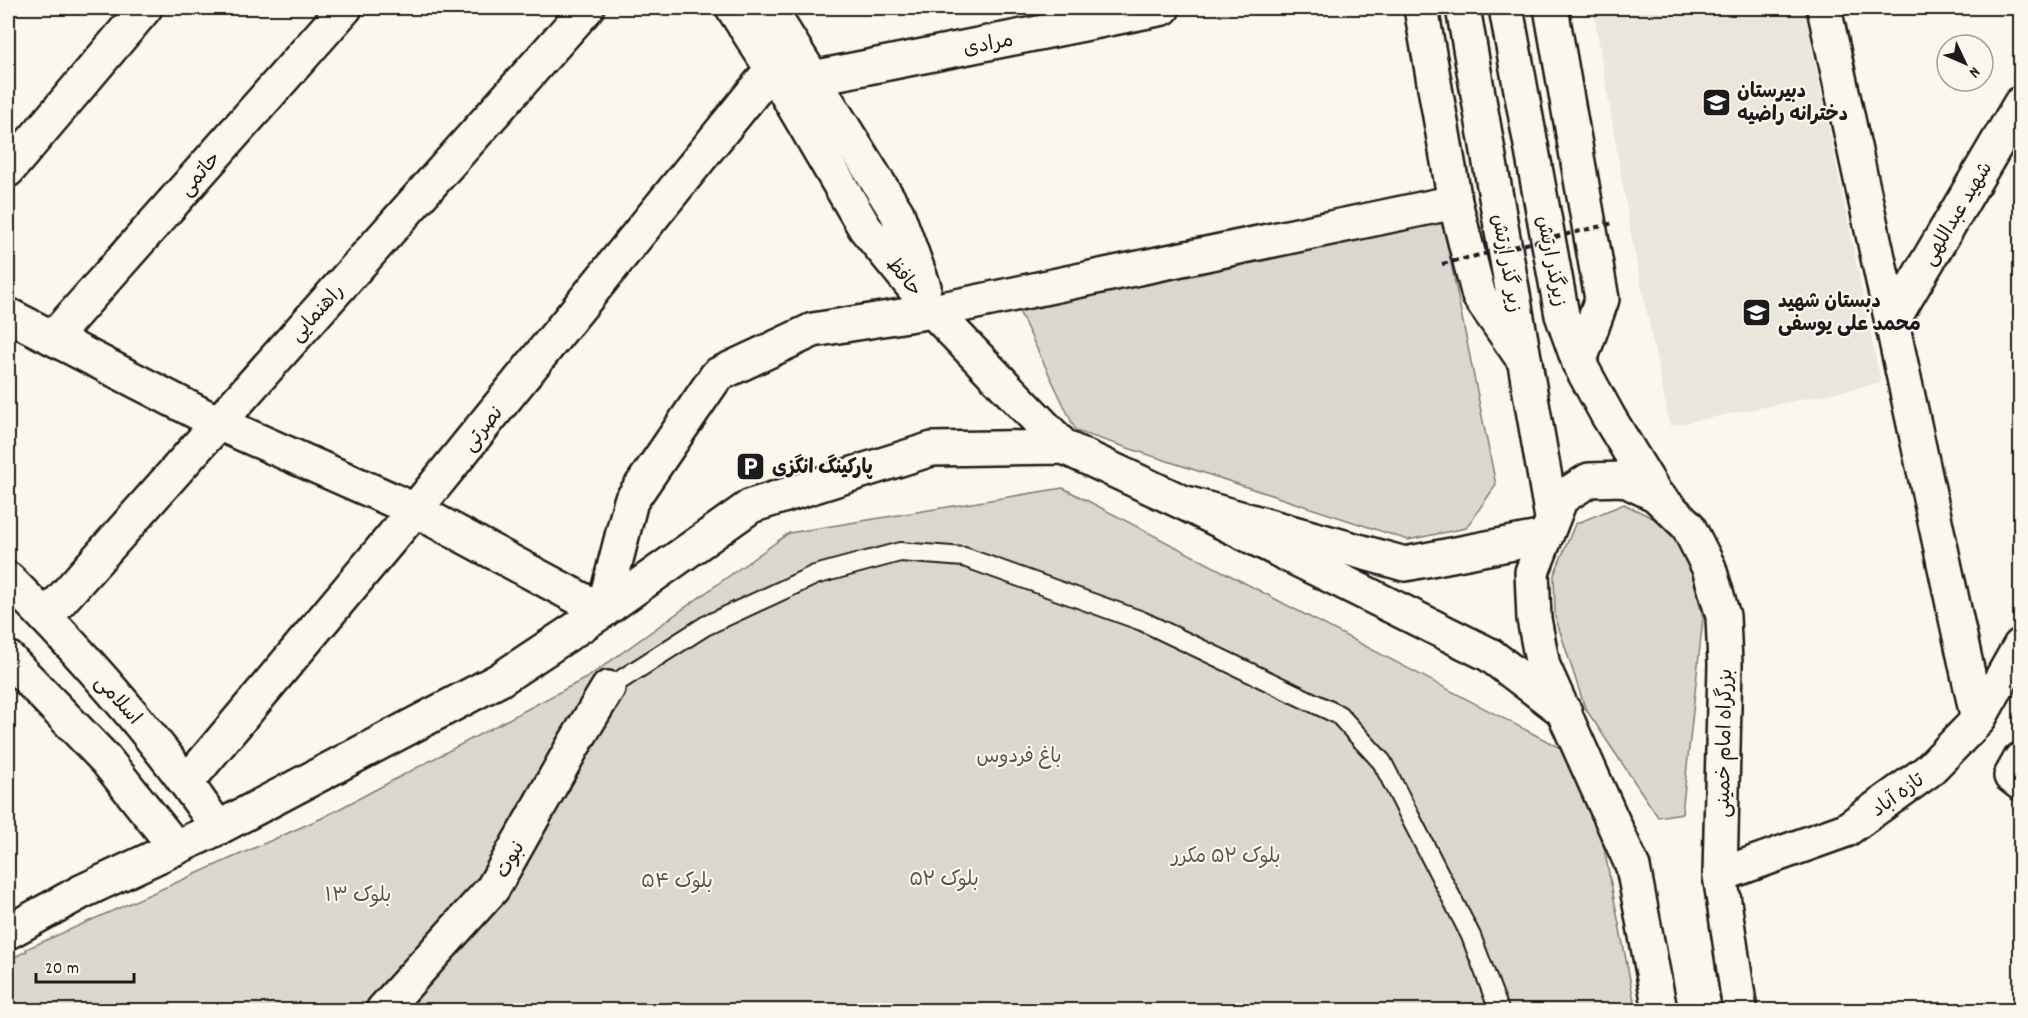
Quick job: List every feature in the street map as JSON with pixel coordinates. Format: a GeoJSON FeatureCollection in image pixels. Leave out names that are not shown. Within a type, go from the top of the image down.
{"type":"FeatureCollection","features":[{"type":"Feature","properties":{"kind":"main road"},"geometry":{"type":"LineString","coordinates":[[8,170],[146,8]]}},
{"type":"Feature","properties":{"kind":"main road","name":"حاتمی"},"geometry":{"type":"LineString","coordinates":[[53,338],[345,8]]}},
{"type":"Feature","properties":{"kind":"main road","name":"راهنمایی"},"geometry":{"type":"LineString","coordinates":[[46,617],[587,8]]}},
{"type":"Feature","properties":{"kind":"main road","name":"حافظ"},"geometry":{"type":"LineString","coordinates":[[733,8],[772,69],[865,228],[933,311]]}},
{"type":"Feature","properties":{"kind":"main road","name":"حافظ"},"geometry":{"type":"LineString","coordinates":[[769,8],[897,213],[933,311]]}},
{"type":"Feature","properties":{"kind":"main road","name":"مرادی"},"geometry":{"type":"LineString","coordinates":[[813,78],[1163,8]]}},
{"type":"Feature","properties":{"kind":"main road"},"geometry":{"type":"LineString","coordinates":[[1421,8],[1455,202],[1479,296],[1525,362]]}},
{"type":"Feature","properties":{"kind":"main road","name":"زیر گذر ارتش"},"geometry":{"type":"LineString","coordinates":[[1463,8],[1525,362],[1548,527]]}},
{"type":"Feature","properties":{"kind":"main road","name":"زیرگذر ارتش"},"geometry":{"type":"LineString","coordinates":[[1506,8],[1563,315],[1579,363],[1656,495]]}},
{"type":"Feature","properties":{"kind":"main road"},"geometry":{"type":"LineString","coordinates":[[1551,8],[1602,299],[1579,363]]}},
{"type":"Feature","properties":{"kind":"main road"},"geometry":{"type":"LineString","coordinates":[[1824,8],[1978,720]]}},
{"type":"Feature","properties":{"kind":"main road","name":"نصرتی"},"geometry":{"type":"LineString","coordinates":[[187,782],[415,510],[772,69]]}},
{"type":"Feature","properties":{"kind":"main road","name":"شهید عبداللهی"},"geometry":{"type":"LineString","coordinates":[[1892,321],[2020,104]]}},
{"type":"Feature","properties":{"kind":"main road"},"geometry":{"type":"LineString","coordinates":[[603,610],[631,501],[717,375],[813,330],[933,311],[1455,202]]}},
{"type":"Feature","properties":{"kind":"main road"},"geometry":{"type":"LineString","coordinates":[[933,311],[1064,447],[1182,502],[1490,655],[1565,712]]}},
{"type":"Feature","properties":{"kind":"main road"},"geometry":{"type":"LineString","coordinates":[[8,315],[218,423],[415,510],[603,610]]}},
{"type":"Feature","properties":{"kind":"main road"},"geometry":{"type":"LineString","coordinates":[[8,932],[81,892],[218,828],[499,681],[751,506],[932,449],[1064,447]]}},
{"type":"Feature","properties":{"kind":"main road"},"geometry":{"type":"LineString","coordinates":[[1656,495],[1623,479],[1589,480],[1561,498],[1532,572],[1534,619],[1543,666],[1633,867],[1660,1011]]}},
{"type":"Feature","properties":{"kind":"main road","name":"بزرگراه امام خمینی"},"geometry":{"type":"LineString","coordinates":[[1656,495],[1688,526],[1709,568],[1723,616],[1725,664],[1720,874],[1740,1011]]}},
{"type":"Feature","properties":{"kind":"main road"},"geometry":{"type":"LineString","coordinates":[[1182,502],[1405,564],[1548,527]]}},
{"type":"Feature","properties":{"kind":"main road","name":"اسلامی"},"geometry":{"type":"LineString","coordinates":[[8,579],[46,617],[143,725],[187,782],[218,828]]}},
{"type":"Feature","properties":{"kind":"main road","name":"تازه آباد"},"geometry":{"type":"LineString","coordinates":[[1720,874],[1846,830],[1928,771],[1978,720],[2020,646]]}},
{"type":"Feature","properties":{"kind":"main road"},"geometry":{"type":"LineString","coordinates":[[8,658],[106,760],[176,848]]}},
{"type":"Feature","properties":{"kind":"main road","name":"نبوت"},"geometry":{"type":"LineString","coordinates":[[383,1011],[493,888],[608,688]]}},
{"type":"Feature","properties":{"kind":"main road"},"geometry":{"type":"LineString","coordinates":[[2020,760],[2011,776],[2020,783]]}},
{"type":"Feature","properties":{"kind":"lane"},"geometry":{"type":"LineString","coordinates":[[608,688],[705,627],[815,574],[900,552],[964,557],[1120,613],[1142,621],[1339,715],[1382,762],[1471,936],[1499,1011]]}},
{"type":"Feature","properties":{"kind":"path"},"geometry":{"type":"LineString","coordinates":[[1442,264],[1614,223]]}},
{"type":"Feature","properties":{"kind":"shaded area"},"geometry":{"type":"Polygon","coordinates":[[[1593,8],[1804,8],[1881,383],[1670,426],[1632,240],[1593,8]]]}},
{"type":"Feature","properties":{"kind":"green space"},"geometry":{"type":"Polygon","coordinates":[[[1442,219],[1496,485],[1466,528],[1408,540],[1076,431],[1019,311],[1442,219]]]}},
{"type":"Feature","properties":{"kind":"green space","name":"باغ فردوس"},"geometry":{"type":"Polygon","coordinates":[[[1063,488],[1587,762],[1636,1010],[8,1010],[8,960],[27,951],[26,949],[322,818],[588,677],[789,533],[1063,488]]]}},
{"type":"Feature","properties":{"kind":"green space"},"geometry":{"type":"Polygon","coordinates":[[[1624,504],[1665,524],[1690,566],[1703,618],[1682,813],[1658,817],[1585,708],[1555,616],[1554,575],[1575,524],[1624,504]]]}},
{"type":"Feature","properties":{"kind":"place","name":"دبیرستان دخترانه راضیه"},"geometry":{"type":"Point","coordinates":[1716,102]}},
{"type":"Feature","properties":{"kind":"place","name":"دبستان شهید محمد علی یوسفی"},"geometry":{"type":"Point","coordinates":[1757,312]}},
{"type":"Feature","properties":{"kind":"place","name":"پارکینگ انگزی"},"geometry":{"type":"Point","coordinates":[751,466]}},
{"type":"Feature","properties":{"kind":"park label","name":"بلوک ۵۲ مکرر"},"geometry":{"type":"Point","coordinates":[1226,855]}},
{"type":"Feature","properties":{"kind":"park label","name":"بلوک ۵۲"},"geometry":{"type":"Point","coordinates":[944,878]}},
{"type":"Feature","properties":{"kind":"park label","name":"بلوک ۵۴"},"geometry":{"type":"Point","coordinates":[677,880]}},
{"type":"Feature","properties":{"kind":"park label","name":"بلوک ۱۳"},"geometry":{"type":"Point","coordinates":[358,894]}}]}
